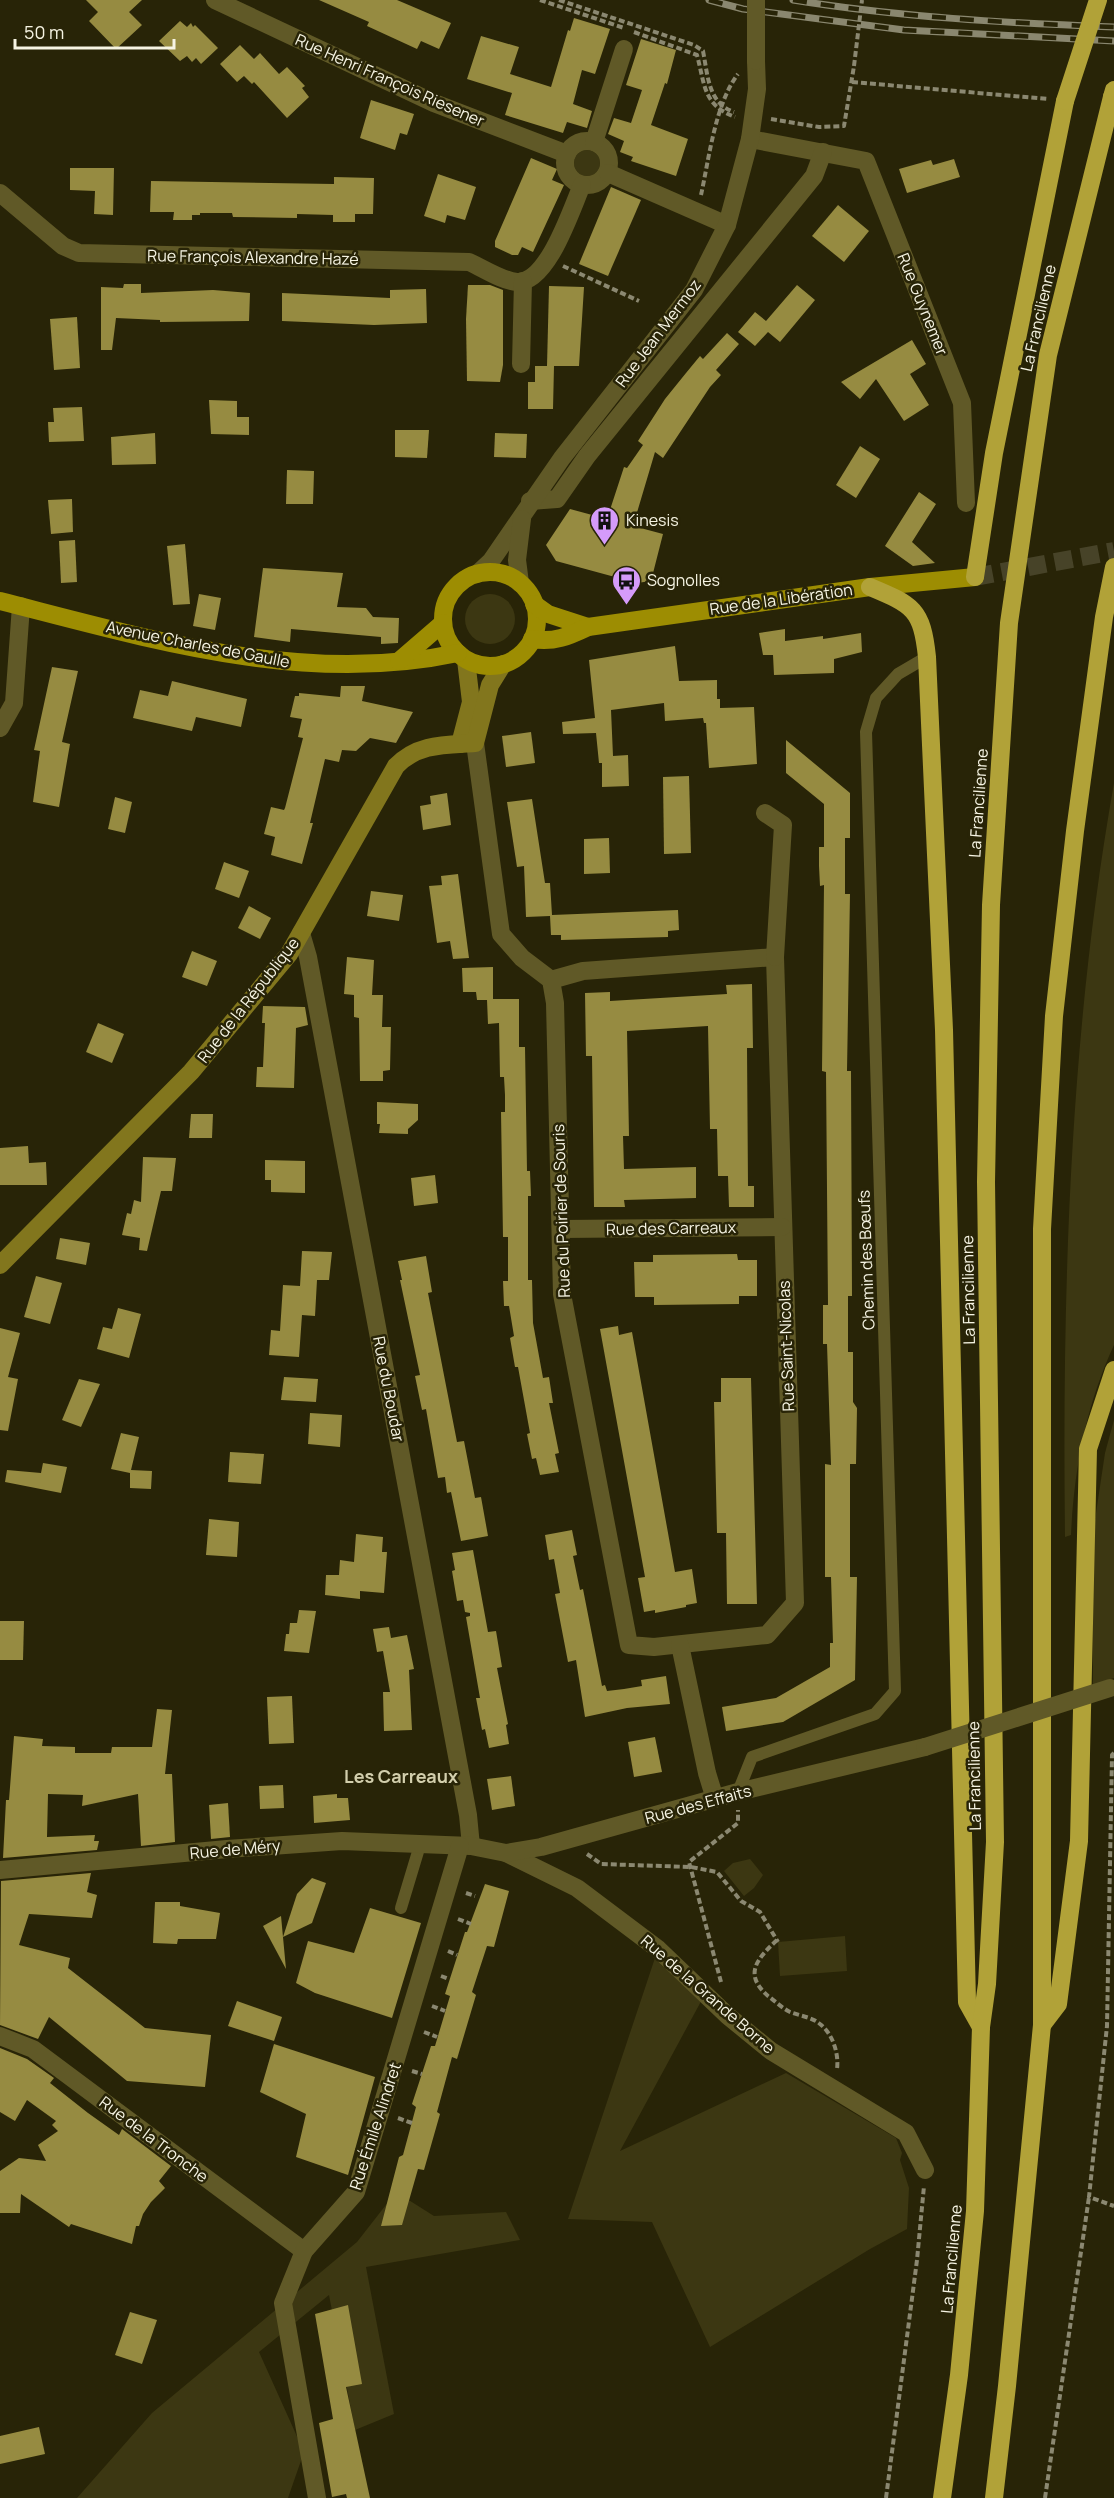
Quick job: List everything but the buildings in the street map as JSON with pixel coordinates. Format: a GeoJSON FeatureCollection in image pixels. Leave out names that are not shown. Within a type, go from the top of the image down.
{"type":"FeatureCollection","features":[{"type":"Feature","properties":{"kind":"highway"},"geometry":{"type":"LineString","coordinates":[[975,577],[994,453],[1062,99],[1098,0]]}},
{"type":"Feature","properties":{"kind":"highway","name":"La Francilienne"},"geometry":{"type":"LineString","coordinates":[[942,2498],[959,2375],[975,2211],[981,2027],[987,1984],[995,1842],[986,1182],[991,904],[1009,623],[1048,356],[1113,93]]}},
{"type":"Feature","properties":{"kind":"highway"},"geometry":{"type":"LineString","coordinates":[[994,2498],[1009,2374],[1042,2025],[1042,1229],[1054,1016],[1099,650],[1114,567]]}},
{"type":"Feature","properties":{"kind":"highway"},"geometry":{"type":"LineString","coordinates":[[870,587],[899,599],[914,609],[925,635],[927,657],[944,1030],[967,2002],[981,2027]]}},
{"type":"Feature","properties":{"kind":"highway"},"geometry":{"type":"LineString","coordinates":[[1042,2025],[1058,2004],[1079,1841],[1088,1449],[1114,1370]]}},
{"type":"Feature","properties":{"kind":"main road"},"geometry":{"type":"LineString","coordinates":[[492,572],[520,583],[534,604],[536,628],[532,639],[520,655],[503,664],[491,666],[462,657],[446,634],[443,623],[445,607],[452,592],[463,581],[477,574],[492,572]]}},
{"type":"Feature","properties":{"kind":"main road","name":"Rue de la Libération"},"geometry":{"type":"LineString","coordinates":[[532,639],[545,641],[566,638],[588,627],[870,587],[975,577]]}},
{"type":"Feature","properties":{"kind":"main road","name":"Avenue Charles de Gaulle"},"geometry":{"type":"LineString","coordinates":[[0,601],[162,640],[272,661],[344,666],[462,657]]}},
{"type":"Feature","properties":{"kind":"main road","name":"Rue de la Libération"},"geometry":{"type":"LineString","coordinates":[[534,604],[548,614],[588,627]]}},
{"type":"Feature","properties":{"kind":"main road"},"geometry":{"type":"LineString","coordinates":[[399,661],[443,623]]}},
{"type":"Feature","properties":{"kind":"street","name":"Rue Henri François Riesener"},"geometry":{"type":"LineString","coordinates":[[215,0],[434,103],[567,154]]}},
{"type":"Feature","properties":{"kind":"street"},"geometry":{"type":"LineString","coordinates":[[756,0],[749,65],[757,89],[750,139],[819,151]]}},
{"type":"Feature","properties":{"kind":"street"},"geometry":{"type":"LineString","coordinates":[[594,142],[624,49]]}},
{"type":"Feature","properties":{"kind":"street","name":"Rue Jean Mermoz"},"geometry":{"type":"LineString","coordinates":[[477,574],[491,561],[562,458],[694,290],[727,225],[750,139]]}},
{"type":"Feature","properties":{"kind":"street"},"geometry":{"type":"LineString","coordinates":[[594,142],[606,150],[610,165],[608,172],[600,182],[588,186],[582,185],[569,176],[565,162],[567,154],[575,144],[594,142]]}},
{"type":"Feature","properties":{"kind":"street","name":"Rue Jean Mermoz"},"geometry":{"type":"LineString","coordinates":[[527,507],[557,499],[587,456],[814,176],[819,151]]}},
{"type":"Feature","properties":{"kind":"street","name":"Rue Guynemer"},"geometry":{"type":"LineString","coordinates":[[819,151],[866,161],[962,403],[966,503]]}},
{"type":"Feature","properties":{"kind":"street"},"geometry":{"type":"LineString","coordinates":[[608,172],[727,225]]}},
{"type":"Feature","properties":{"kind":"street"},"geometry":{"type":"LineString","coordinates":[[521,364],[522,281],[532,277],[546,264],[582,185]]}},
{"type":"Feature","properties":{"kind":"street","name":"Rue François Alexandre Hazé"},"geometry":{"type":"LineString","coordinates":[[0,193],[56,240],[80,253],[470,262],[514,282],[522,281]]}},
{"type":"Feature","properties":{"kind":"street","name":"Rue Jean Mermoz"},"geometry":{"type":"LineString","coordinates":[[520,583],[518,541],[527,507]]}},
{"type":"Feature","properties":{"kind":"street"},"geometry":{"type":"LineString","coordinates":[[0,728],[14,703],[21,606]]}},
{"type":"Feature","properties":{"kind":"street"},"geometry":{"type":"LineString","coordinates":[[462,657],[471,702],[468,743],[501,934],[522,958],[551,980],[583,970],[775,957]]}},
{"type":"Feature","properties":{"kind":"street"},"geometry":{"type":"LineString","coordinates":[[468,743],[490,685],[503,664]]}},
{"type":"Feature","properties":{"kind":"street","name":"Rue de la République"},"geometry":{"type":"LineString","coordinates":[[0,1265],[191,1072],[289,954],[396,766],[404,757],[441,743],[468,743]]}},
{"type":"Feature","properties":{"kind":"street","name":"Rue Saint-Nicolas"},"geometry":{"type":"LineString","coordinates":[[680,1645],[767,1635],[795,1603],[775,957],[783,825],[765,813]]}},
{"type":"Feature","properties":{"kind":"street","name":"Rue du Boudar"},"geometry":{"type":"LineString","coordinates":[[301,933],[308,957],[466,1804],[466,1846]]}},
{"type":"Feature","properties":{"kind":"street","name":"Rue du Poirier de Souris"},"geometry":{"type":"LineString","coordinates":[[551,980],[555,1003],[562,1294],[629,1645],[654,1647],[680,1645]]}},
{"type":"Feature","properties":{"kind":"street","name":"Rue des Carreaux"},"geometry":{"type":"LineString","coordinates":[[561,1229],[782,1227]]}},
{"type":"Feature","properties":{"kind":"street"},"geometry":{"type":"LineString","coordinates":[[680,1645],[707,1773],[715,1799]]}},
{"type":"Feature","properties":{"kind":"street","name":"Rue des Effaits"},"geometry":{"type":"LineString","coordinates":[[466,1846],[506,1853],[566,1840],[738,1792],[925,1747],[1112,1687]]}},
{"type":"Feature","properties":{"kind":"street","name":"Rue de Méry"},"geometry":{"type":"LineString","coordinates":[[0,1870],[331,1842],[466,1846]]}},
{"type":"Feature","properties":{"kind":"street","name":"Rue Émile Alindret"},"geometry":{"type":"LineString","coordinates":[[317,2498],[283,2303],[304,2251],[356,2192],[466,1846]]}},
{"type":"Feature","properties":{"kind":"street","name":"Rue de la Grande Borne"},"geometry":{"type":"LineString","coordinates":[[506,1853],[577,1888],[658,1948],[728,2016],[771,2051],[906,2133],[925,2170]]}},
{"type":"Feature","properties":{"kind":"street","name":"Rue de la Tronche"},"geometry":{"type":"LineString","coordinates":[[0,2036],[33,2049],[304,2251]]}},
{"type":"Feature","properties":{"kind":"lane","name":"Chemin des Bœufs"},"geometry":{"type":"LineString","coordinates":[[738,1792],[752,1757],[875,1714],[895,1691],[866,732],[876,698],[898,674],[927,657]]}},
{"type":"Feature","properties":{"kind":"lane"},"geometry":{"type":"LineString","coordinates":[[400,1908],[420,1845]]}},
{"type":"Feature","properties":{"kind":"path"},"geometry":{"type":"LineString","coordinates":[[540,0],[694,52],[697,55],[708,96],[721,110],[736,117],[819,127],[844,126],[862,0]]}},
{"type":"Feature","properties":{"kind":"path"},"geometry":{"type":"LineString","coordinates":[[559,0],[694,45],[703,51],[710,89],[721,110]]}},
{"type":"Feature","properties":{"kind":"path"},"geometry":{"type":"LineString","coordinates":[[700,201],[721,110],[732,82],[749,65]]}},
{"type":"Feature","properties":{"kind":"path"},"geometry":{"type":"LineString","coordinates":[[852,82],[1062,99]]}},
{"type":"Feature","properties":{"kind":"path"},"geometry":{"type":"LineString","coordinates":[[548,260],[639,300]]}},
{"type":"Feature","properties":{"kind":"path"},"geometry":{"type":"LineString","coordinates":[[1045,2498],[1089,2197],[1107,2026],[1112,1755],[1114,1753]]}},
{"type":"Feature","properties":{"kind":"path"},"geometry":{"type":"LineString","coordinates":[[723,1991],[689,1862],[738,1823],[738,1792]]}},
{"type":"Feature","properties":{"kind":"path"},"geometry":{"type":"LineString","coordinates":[[566,1840],[601,1864],[691,1868],[717,1872],[741,1901],[760,1912],[777,1941],[756,1966],[753,1975],[755,1980],[778,2004],[790,2012],[821,2024],[833,2039],[838,2060],[836,2079]]}},
{"type":"Feature","properties":{"kind":"path"},"geometry":{"type":"LineString","coordinates":[[1107,1971],[1114,1977]]}},
{"type":"Feature","properties":{"kind":"path"},"geometry":{"type":"LineString","coordinates":[[886,2498],[917,2260],[925,2170]]}},
{"type":"Feature","properties":{"kind":"path"},"geometry":{"type":"LineString","coordinates":[[1089,2197],[1114,2206]]}},
{"type":"Feature","properties":{"kind":"shaded area"},"geometry":{"type":"Polygon","coordinates":[[[587,150],[596,154],[600,163],[596,172],[587,176],[578,172],[574,163],[578,154],[587,150]]]}},
{"type":"Feature","properties":{"kind":"shaded area"},"geometry":{"type":"Polygon","coordinates":[[[485,594],[495,594],[508,601],[515,614],[515,624],[508,637],[495,644],[485,644],[476,640],[469,633],[465,624],[465,614],[469,605],[476,598],[485,594]]]}},
{"type":"Feature","properties":{"kind":"shaded area"},"geometry":{"type":"Polygon","coordinates":[[[1114,783],[1114,1345],[1089,1414],[1075,1486],[1071,1535],[1065,1537],[1065,1348],[1078,1064],[1099,876],[1114,783]]]}},
{"type":"Feature","properties":{"kind":"shaded area"},"geometry":{"type":"Polygon","coordinates":[[[1114,1420],[1114,1678],[1093,1686],[1093,1533],[1105,1453],[1114,1420]]]}},
{"type":"Feature","properties":{"kind":"shaded area"},"geometry":{"type":"Polygon","coordinates":[[[750,1859],[763,1875],[754,1888],[744,1896],[724,1871],[733,1863],[750,1859]]]}},
{"type":"Feature","properties":{"kind":"shaded area"},"geometry":{"type":"Polygon","coordinates":[[[845,1936],[847,1971],[780,1976],[778,1942],[845,1936]]]}},
{"type":"Feature","properties":{"kind":"shaded area"},"geometry":{"type":"Polygon","coordinates":[[[658,1949],[705,1994],[620,2151],[786,2073],[896,2138],[902,2153],[900,2160],[909,2188],[907,2229],[870,2249],[710,2347],[652,2222],[568,2219],[658,1949]]]}},
{"type":"Feature","properties":{"kind":"shaded area"},"geometry":{"type":"Polygon","coordinates":[[[396,2192],[434,2216],[506,2212],[520,2240],[366,2267],[394,2414],[355,2430],[329,2295],[259,2352],[304,2452],[288,2498],[77,2498],[152,2413],[357,2242],[396,2192]]]}},
{"type":"Feature","properties":{"kind":"tunnel"},"geometry":{"type":"LineString","coordinates":[[975,577],[1114,551]]}},
{"type":"Feature","properties":{"kind":"railway"},"geometry":{"type":"LineString","coordinates":[[709,0],[743,9],[904,30],[1114,41]]}},
{"type":"Feature","properties":{"kind":"railway"},"geometry":{"type":"LineString","coordinates":[[793,0],[873,11],[953,18],[1114,27]]}},
{"type":"Feature","properties":{"kind":"place","name":"Kinesis"},"geometry":{"type":"Point","coordinates":[605,546]}},
{"type":"Feature","properties":{"kind":"place","name":"Sognolles"},"geometry":{"type":"Point","coordinates":[626,606]}},
{"type":"Feature","properties":{"kind":"district","name":"Les Carreaux"},"geometry":{"type":"Point","coordinates":[401,1777]}}]}
